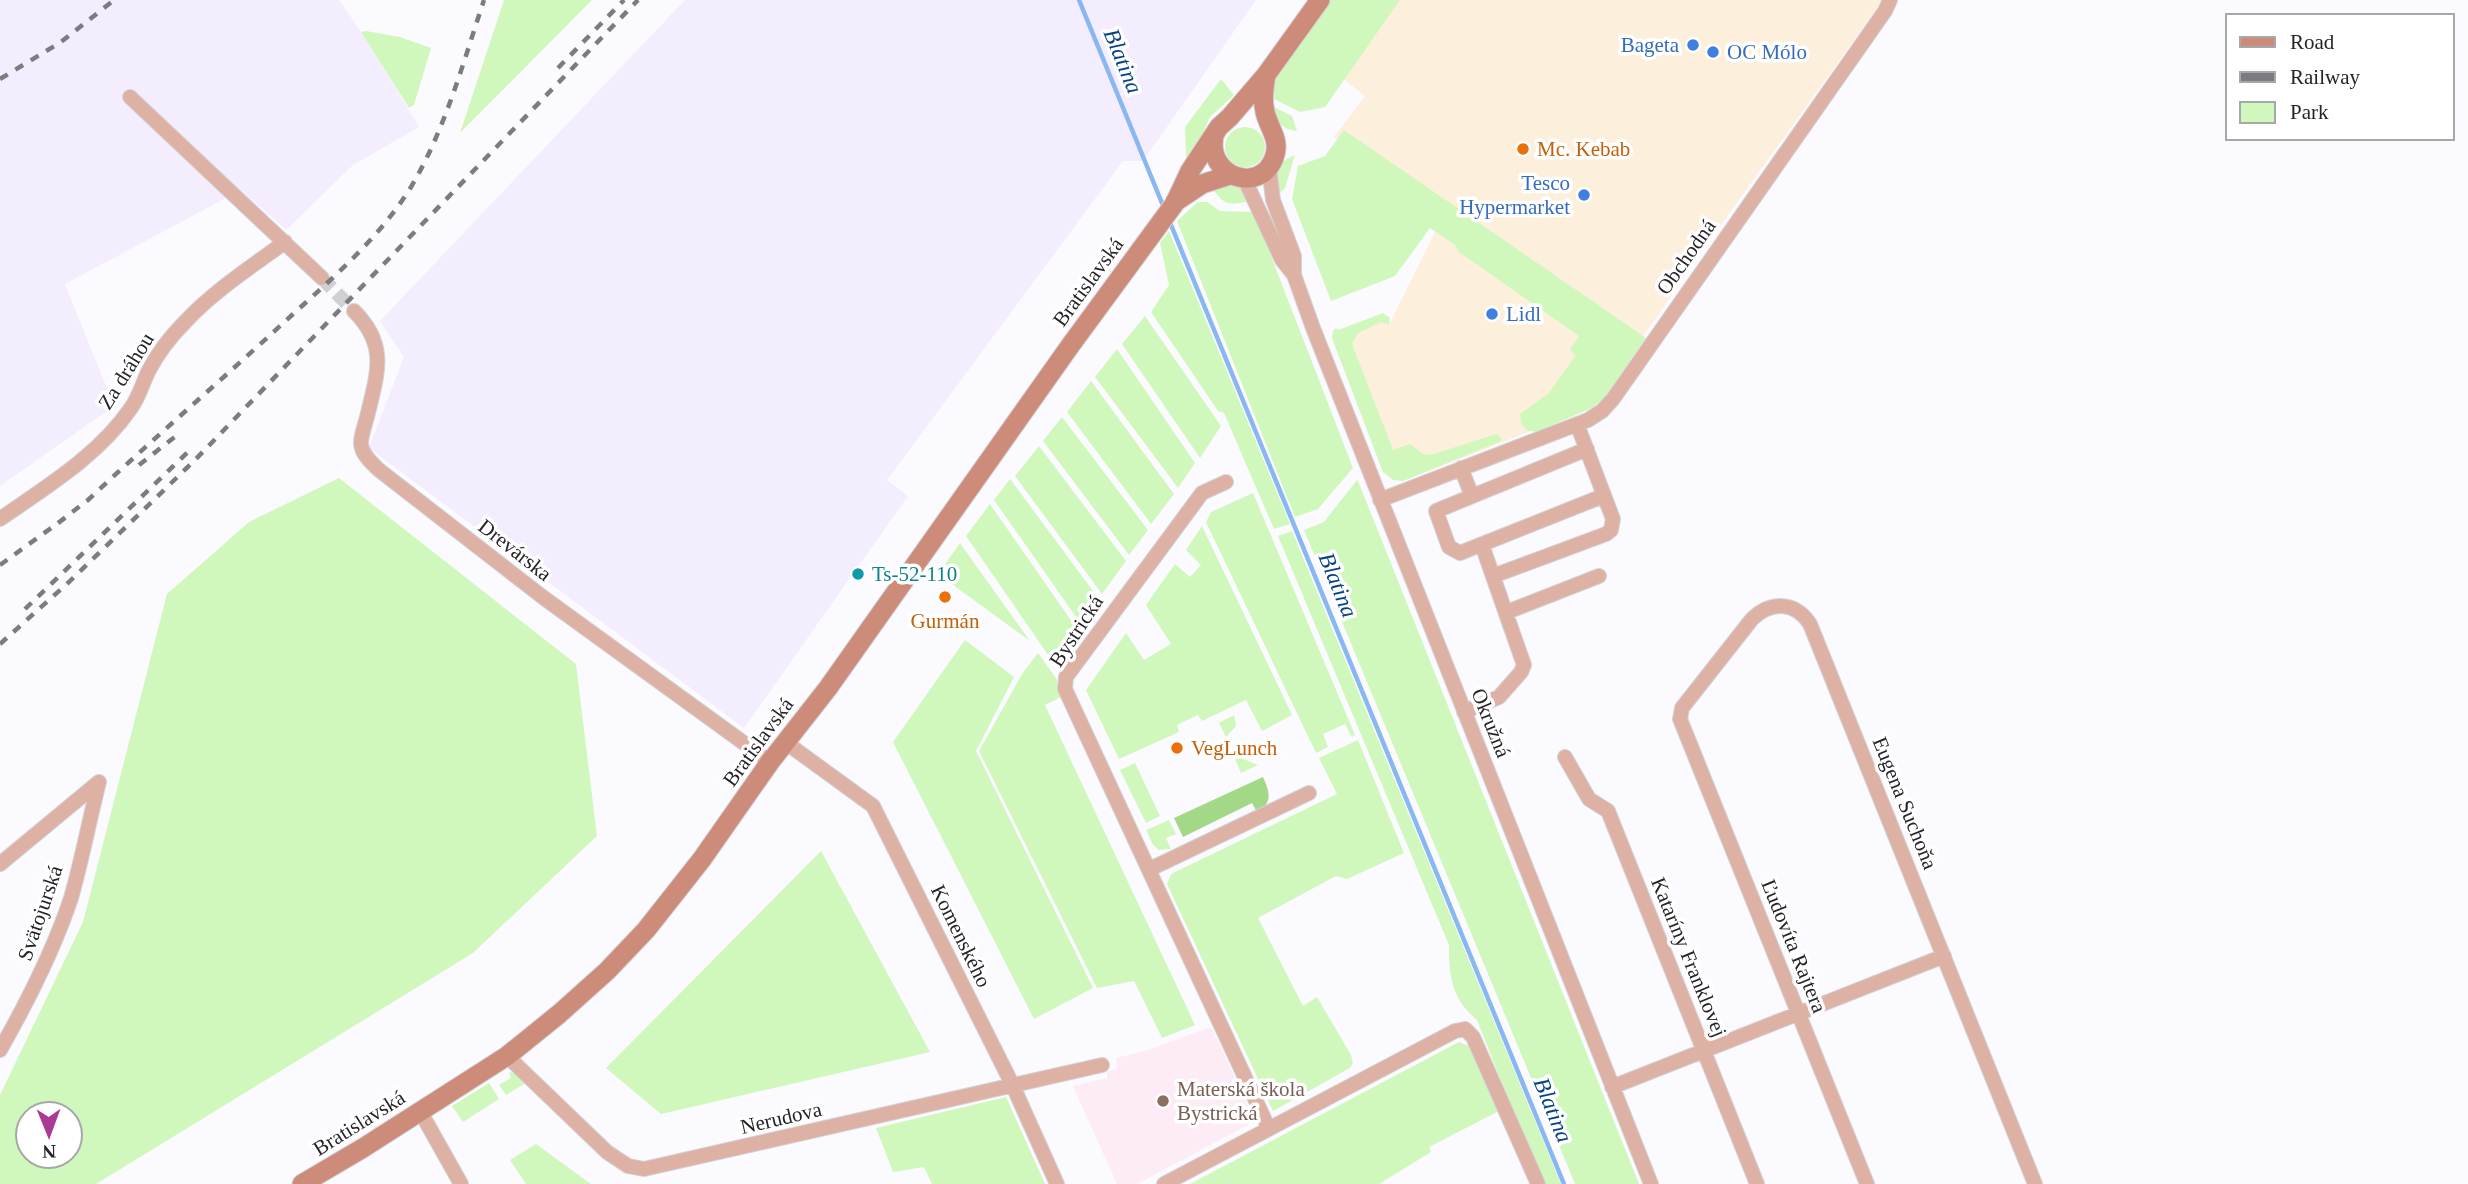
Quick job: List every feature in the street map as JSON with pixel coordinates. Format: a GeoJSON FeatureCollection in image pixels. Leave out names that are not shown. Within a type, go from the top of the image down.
{"type":"FeatureCollection","features":[{"type":"Feature","properties":{"kind":"main road"},"geometry":{"type":"LineString","coordinates":[[1174,203],[1222,123],[1266,75],[1320,0]]}},
{"type":"Feature","properties":{"kind":"main road"},"geometry":{"type":"LineString","coordinates":[[1174,203],[1202,184],[1237,176],[1257,175],[1269,167],[1277,149],[1263,100],[1266,75]]}},
{"type":"Feature","properties":{"kind":"main road"},"geometry":{"type":"LineString","coordinates":[[1230,117],[1247,114],[1263,119],[1269,125]]}},
{"type":"Feature","properties":{"kind":"main road"},"geometry":{"type":"LineString","coordinates":[[1214,136],[1216,162],[1237,176]]}},
{"type":"Feature","properties":{"kind":"main road","name":"Bratislavská"},"geometry":{"type":"LineString","coordinates":[[302,1184],[363,1149],[507,1056],[597,980],[646,930],[828,688],[950,513],[1174,203]]}},
{"type":"Feature","properties":{"kind":"street","name":"Obchodná"},"geometry":{"type":"LineString","coordinates":[[1380,500],[1577,424],[1602,411],[1613,400],[1885,11],[1890,0]]}},
{"type":"Feature","properties":{"kind":"street"},"geometry":{"type":"LineString","coordinates":[[130,97],[321,278]]}},
{"type":"Feature","properties":{"kind":"street","name":"Okružná"},"geometry":{"type":"LineString","coordinates":[[1269,167],[1273,200],[1294,256],[1294,275]]}},
{"type":"Feature","properties":{"kind":"street","name":"Okružná"},"geometry":{"type":"LineString","coordinates":[[1237,176],[1282,260],[1294,275],[1380,500],[1651,1184]]}},
{"type":"Feature","properties":{"kind":"street","name":"Za dráhou"},"geometry":{"type":"LineString","coordinates":[[0,519],[53,482],[104,439],[132,407],[150,367],[185,321],[285,242]]}},
{"type":"Feature","properties":{"kind":"street","name":"Drevárska"},"geometry":{"type":"LineString","coordinates":[[354,311],[365,322],[379,357],[378,373],[361,444],[367,457],[379,470],[544,598],[770,762]]}},
{"type":"Feature","properties":{"kind":"street"},"geometry":{"type":"LineString","coordinates":[[1493,576],[1611,530],[1613,519],[1577,424]]}},
{"type":"Feature","properties":{"kind":"street"},"geometry":{"type":"LineString","coordinates":[[1587,449],[1436,511],[1452,550],[1460,553],[1604,496]]}},
{"type":"Feature","properties":{"kind":"street"},"geometry":{"type":"LineString","coordinates":[[1461,468],[1472,496]]}},
{"type":"Feature","properties":{"kind":"street","name":"Bystrická"},"geometry":{"type":"LineString","coordinates":[[1226,482],[1202,493],[1066,677],[1065,689],[1268,1127]]}},
{"type":"Feature","properties":{"kind":"street"},"geometry":{"type":"LineString","coordinates":[[1464,712],[1499,697],[1524,665],[1482,545]]}},
{"type":"Feature","properties":{"kind":"street"},"geometry":{"type":"LineString","coordinates":[[1507,612],[1598,576]]}},
{"type":"Feature","properties":{"kind":"street","name":"Eugena Suchoňa"},"geometry":{"type":"LineString","coordinates":[[1682,724],[1682,708],[1759,612],[1786,606],[1804,614],[2035,1184]]}},
{"type":"Feature","properties":{"kind":"street","name":"Ľudovíta Rajtera"},"geometry":{"type":"LineString","coordinates":[[1682,724],[1867,1184]]}},
{"type":"Feature","properties":{"kind":"street","name":"Komenského"},"geometry":{"type":"LineString","coordinates":[[785,742],[873,806],[1013,1086],[1057,1184]]}},
{"type":"Feature","properties":{"kind":"street","name":"Kataríny Franklovej"},"geometry":{"type":"LineString","coordinates":[[1566,757],[1589,799],[1608,811],[1757,1184]]}},
{"type":"Feature","properties":{"kind":"street","name":"Svätojurská"},"geometry":{"type":"LineString","coordinates":[[0,864],[99,782],[71,896],[52,948],[30,998],[0,1050]]}},
{"type":"Feature","properties":{"kind":"street"},"geometry":{"type":"LineString","coordinates":[[1150,869],[1309,793]]}},
{"type":"Feature","properties":{"kind":"street"},"geometry":{"type":"LineString","coordinates":[[1612,1087],[1944,956]]}},
{"type":"Feature","properties":{"kind":"street"},"geometry":{"type":"LineString","coordinates":[[1164,1184],[1268,1127],[1455,1031],[1465,1029],[1473,1037],[1538,1184]]}},
{"type":"Feature","properties":{"kind":"street","name":"Nerudova"},"geometry":{"type":"LineString","coordinates":[[507,1056],[607,1152],[628,1166],[644,1169],[1102,1065]]}},
{"type":"Feature","properties":{"kind":"street"},"geometry":{"type":"LineString","coordinates":[[420,1111],[460,1184]]}},
{"type":"Feature","properties":{"kind":"shaded area"},"geometry":{"type":"Polygon","coordinates":[[[0,0],[339,0],[419,127],[353,165],[286,230],[241,190],[65,284],[114,406],[0,486],[0,0]]]}},
{"type":"Feature","properties":{"kind":"shaded area"},"geometry":{"type":"Polygon","coordinates":[[[685,0],[1256,0],[1143,161],[1123,161],[887,480],[908,496],[744,728],[369,448],[404,357],[380,321],[685,0]]]}},
{"type":"Feature","properties":{"kind":"shaded area"},"geometry":{"type":"Polygon","coordinates":[[[1396,0],[1883,0],[1602,395],[1575,414],[1403,481],[1383,472],[1332,338],[1372,317],[1389,325],[1444,214],[1334,137],[1365,96],[1341,77],[1396,0]]]}},
{"type":"Feature","properties":{"kind":"shaded area","name":"Materská škola Bystrická"},"geometry":{"type":"Polygon","coordinates":[[[1208,1028],[1212,1029],[1253,1116],[1248,1125],[1137,1184],[1117,1184],[1073,1086],[1107,1078],[1107,1072],[1117,1069],[1116,1058],[1148,1050],[1208,1028]]]}},
{"type":"Feature","properties":{"kind":"green space"},"geometry":{"type":"Polygon","coordinates":[[[504,0],[592,0],[460,133],[504,0]]]}},
{"type":"Feature","properties":{"kind":"green space"},"geometry":{"type":"Polygon","coordinates":[[[1330,0],[1400,0],[1325,107],[1300,112],[1270,97],[1270,84],[1330,0]]]}},
{"type":"Feature","properties":{"kind":"green space"},"geometry":{"type":"Polygon","coordinates":[[[361,32],[400,37],[431,48],[414,105],[409,108],[361,32]]]}},
{"type":"Feature","properties":{"kind":"green space"},"geometry":{"type":"Polygon","coordinates":[[[1221,79],[1234,95],[1210,117],[1186,158],[1185,127],[1221,79]]]}},
{"type":"Feature","properties":{"kind":"green space"},"geometry":{"type":"Polygon","coordinates":[[[1268,104],[1292,116],[1297,131],[1282,126],[1268,104]]]}},
{"type":"Feature","properties":{"kind":"green space"},"geometry":{"type":"Polygon","coordinates":[[[1245,127],[1253,128],[1259,133],[1264,139],[1264,155],[1259,161],[1253,166],[1245,167],[1237,166],[1231,161],[1226,155],[1225,147],[1226,139],[1231,133],[1237,128],[1245,127]]]}},
{"type":"Feature","properties":{"kind":"green space"},"geometry":{"type":"Polygon","coordinates":[[[1344,130],[1646,338],[1604,398],[1592,408],[1536,432],[1526,430],[1521,423],[1520,414],[1548,394],[1576,355],[1570,350],[1579,336],[1459,252],[1455,245],[1430,228],[1395,276],[1331,301],[1292,199],[1298,166],[1325,156],[1344,130]]]}},
{"type":"Feature","properties":{"kind":"green space"},"geometry":{"type":"Polygon","coordinates":[[[1295,155],[1285,188],[1277,195],[1280,166],[1295,155]]]}},
{"type":"Feature","properties":{"kind":"green space"},"geometry":{"type":"Polygon","coordinates":[[[1229,181],[1239,186],[1249,201],[1230,204],[1222,200],[1210,185],[1229,181]]]}},
{"type":"Feature","properties":{"kind":"green space"},"geometry":{"type":"Polygon","coordinates":[[[1198,202],[1207,202],[1220,211],[1254,212],[1353,468],[1318,509],[1295,517],[1177,221],[1198,202]]]}},
{"type":"Feature","properties":{"kind":"green space"},"geometry":{"type":"Polygon","coordinates":[[[1169,231],[1290,524],[1274,529],[1224,413],[1218,411],[1151,312],[1169,285],[1160,243],[1169,231]]]}},
{"type":"Feature","properties":{"kind":"green space"},"geometry":{"type":"Polygon","coordinates":[[[1383,313],[1390,318],[1389,325],[1381,322],[1358,333],[1352,344],[1393,450],[1410,444],[1423,454],[1431,455],[1496,434],[1501,437],[1501,441],[1403,481],[1393,480],[1383,472],[1332,338],[1336,328],[1338,330],[1383,313]]]}},
{"type":"Feature","properties":{"kind":"green space"},"geometry":{"type":"Polygon","coordinates":[[[1145,316],[1221,426],[1200,458],[1122,344],[1145,316]]]}},
{"type":"Feature","properties":{"kind":"green space"},"geometry":{"type":"Polygon","coordinates":[[[1117,349],[1195,463],[1178,488],[1095,377],[1117,349]]]}},
{"type":"Feature","properties":{"kind":"green space"},"geometry":{"type":"Polygon","coordinates":[[[1091,381],[1174,494],[1151,524],[1067,412],[1091,381]]]}},
{"type":"Feature","properties":{"kind":"green space"},"geometry":{"type":"Polygon","coordinates":[[[1062,417],[1148,530],[1129,555],[1043,441],[1062,417]]]}},
{"type":"Feature","properties":{"kind":"green space"},"geometry":{"type":"Polygon","coordinates":[[[1039,446],[1126,561],[1102,594],[1015,476],[1039,446]]]}},
{"type":"Feature","properties":{"kind":"green space"},"geometry":{"type":"Polygon","coordinates":[[[339,478],[576,664],[597,836],[473,953],[96,1184],[0,1184],[0,1095],[83,922],[167,594],[249,522],[339,478]]]}},
{"type":"Feature","properties":{"kind":"green space"},"geometry":{"type":"Polygon","coordinates":[[[1010,479],[1099,599],[1081,624],[994,500],[1010,479]]]}},
{"type":"Feature","properties":{"kind":"green space"},"geometry":{"type":"Polygon","coordinates":[[[1357,480],[1639,1184],[1575,1184],[1304,530],[1324,522],[1357,480]]]}},
{"type":"Feature","properties":{"kind":"green space"},"geometry":{"type":"Polygon","coordinates":[[[1253,493],[1355,735],[1352,737],[1345,724],[1323,734],[1328,747],[1316,753],[1206,522],[1211,512],[1253,493]]]}},
{"type":"Feature","properties":{"kind":"green space"},"geometry":{"type":"Polygon","coordinates":[[[990,504],[1077,629],[1053,662],[966,536],[990,504]]]}},
{"type":"Feature","properties":{"kind":"green space"},"geometry":{"type":"Polygon","coordinates":[[[1202,526],[1292,715],[1262,731],[1246,700],[1202,721],[1198,715],[1177,725],[1179,732],[1119,759],[1086,690],[1126,633],[1144,660],[1171,644],[1146,605],[1175,564],[1190,577],[1201,565],[1186,550],[1202,526]]]}},
{"type":"Feature","properties":{"kind":"green space"},"geometry":{"type":"Polygon","coordinates":[[[1292,531],[1561,1184],[1542,1184],[1477,1020],[1468,1012],[1453,986],[1449,945],[1278,536],[1292,531]]]}},
{"type":"Feature","properties":{"kind":"green space"},"geometry":{"type":"Polygon","coordinates":[[[960,543],[1030,641],[938,574],[960,543]]]}},
{"type":"Feature","properties":{"kind":"green space"},"geometry":{"type":"Polygon","coordinates":[[[965,640],[1014,677],[976,751],[1093,988],[1034,1019],[893,742],[965,640]]]}},
{"type":"Feature","properties":{"kind":"green space"},"geometry":{"type":"Polygon","coordinates":[[[1038,653],[1056,678],[1061,697],[1045,705],[1195,1025],[1162,1038],[1134,981],[1097,988],[979,751],[1022,674],[1038,653]]]}},
{"type":"Feature","properties":{"kind":"green space"},"geometry":{"type":"Polygon","coordinates":[[[1234,715],[1236,726],[1226,737],[1219,723],[1234,715]]]}},
{"type":"Feature","properties":{"kind":"green space"},"geometry":{"type":"Polygon","coordinates":[[[1358,740],[1404,853],[1347,879],[1336,876],[1258,918],[1303,1006],[1317,997],[1351,1055],[1353,1064],[1273,1111],[1167,884],[1171,874],[1337,794],[1319,758],[1358,740]]]}},
{"type":"Feature","properties":{"kind":"green space"},"geometry":{"type":"Polygon","coordinates":[[[1241,758],[1258,765],[1241,773],[1235,759],[1241,758]]]}},
{"type":"Feature","properties":{"kind":"green space"},"geometry":{"type":"Polygon","coordinates":[[[1135,763],[1160,816],[1146,823],[1120,770],[1135,763]]]}},
{"type":"Feature","properties":{"kind":"green space"},"geometry":{"type":"Polygon","coordinates":[[[1263,777],[1269,797],[1266,805],[1257,812],[1252,803],[1183,837],[1174,818],[1263,777]]]}},
{"type":"Feature","properties":{"kind":"green space"},"geometry":{"type":"Polygon","coordinates":[[[1169,820],[1176,834],[1166,838],[1171,849],[1159,850],[1153,845],[1146,830],[1169,820]]]}},
{"type":"Feature","properties":{"kind":"green space"},"geometry":{"type":"Polygon","coordinates":[[[821,851],[930,1052],[661,1114],[606,1068],[821,851]]]}},
{"type":"Feature","properties":{"kind":"green space"},"geometry":{"type":"Polygon","coordinates":[[[1459,1042],[1471,1047],[1499,1111],[1429,1147],[1431,1152],[1379,1184],[1190,1184],[1459,1042]]]}},
{"type":"Feature","properties":{"kind":"green space"},"geometry":{"type":"Polygon","coordinates":[[[512,1072],[526,1083],[506,1095],[499,1085],[511,1078],[509,1073],[512,1072]]]}},
{"type":"Feature","properties":{"kind":"green space"},"geometry":{"type":"Polygon","coordinates":[[[489,1083],[499,1099],[463,1122],[452,1106],[489,1083]]]}},
{"type":"Feature","properties":{"kind":"green space"},"geometry":{"type":"Polygon","coordinates":[[[1006,1097],[1045,1184],[932,1184],[924,1167],[893,1172],[876,1128],[1006,1097]]]}},
{"type":"Feature","properties":{"kind":"green space"},"geometry":{"type":"Polygon","coordinates":[[[536,1144],[591,1184],[526,1184],[510,1160],[536,1144]]]}},
{"type":"Feature","properties":{"kind":"waterway","name":"Blatina"},"geometry":{"type":"LineString","coordinates":[[1079,0],[1164,208]]}},
{"type":"Feature","properties":{"kind":"waterway","name":"Blatina"},"geometry":{"type":"LineString","coordinates":[[1169,220],[1564,1184]]}},
{"type":"Feature","properties":{"kind":"tunnel"},"geometry":{"type":"LineString","coordinates":[[322,278],[354,311]]}},
{"type":"Feature","properties":{"kind":"railway"},"geometry":{"type":"LineString","coordinates":[[0,79],[61,42],[114,0]]}},
{"type":"Feature","properties":{"kind":"railway"},"geometry":{"type":"LineString","coordinates":[[58,523],[88,500],[324,286],[385,223],[411,187],[434,143],[484,0]]}},
{"type":"Feature","properties":{"kind":"railway"},"geometry":{"type":"LineString","coordinates":[[558,68],[624,0]]}},
{"type":"Feature","properties":{"kind":"railway"},"geometry":{"type":"LineString","coordinates":[[0,644],[69,582],[195,460],[638,0]]}},
{"type":"Feature","properties":{"kind":"railway"},"geometry":{"type":"LineString","coordinates":[[139,465],[181,432]]}},
{"type":"Feature","properties":{"kind":"railway"},"geometry":{"type":"LineString","coordinates":[[25,609],[191,449]]}},
{"type":"Feature","properties":{"kind":"railway"},"geometry":{"type":"LineString","coordinates":[[0,565],[65,518]]}},
{"type":"Feature","properties":{"kind":"place","name":"Bageta"},"geometry":{"type":"Point","coordinates":[1693,45]}},
{"type":"Feature","properties":{"kind":"place","name":"OC Mólo"},"geometry":{"type":"Point","coordinates":[1713,52]}},
{"type":"Feature","properties":{"kind":"place","name":"Mc. Kebab"},"geometry":{"type":"Point","coordinates":[1523,149]}},
{"type":"Feature","properties":{"kind":"place","name":"Tesco Hypermarket"},"geometry":{"type":"Point","coordinates":[1584,195]}},
{"type":"Feature","properties":{"kind":"place","name":"Lidl"},"geometry":{"type":"Point","coordinates":[1492,314]}},
{"type":"Feature","properties":{"kind":"place","name":"Ts-52-110"},"geometry":{"type":"Point","coordinates":[858,574]}},
{"type":"Feature","properties":{"kind":"place","name":"Gurmán"},"geometry":{"type":"Point","coordinates":[945,597]}},
{"type":"Feature","properties":{"kind":"place","name":"VegLunch"},"geometry":{"type":"Point","coordinates":[1177,748]}},
{"type":"Feature","properties":{"kind":"place","name":"Materská škola Bystrická"},"geometry":{"type":"Point","coordinates":[1163,1101]}}]}
